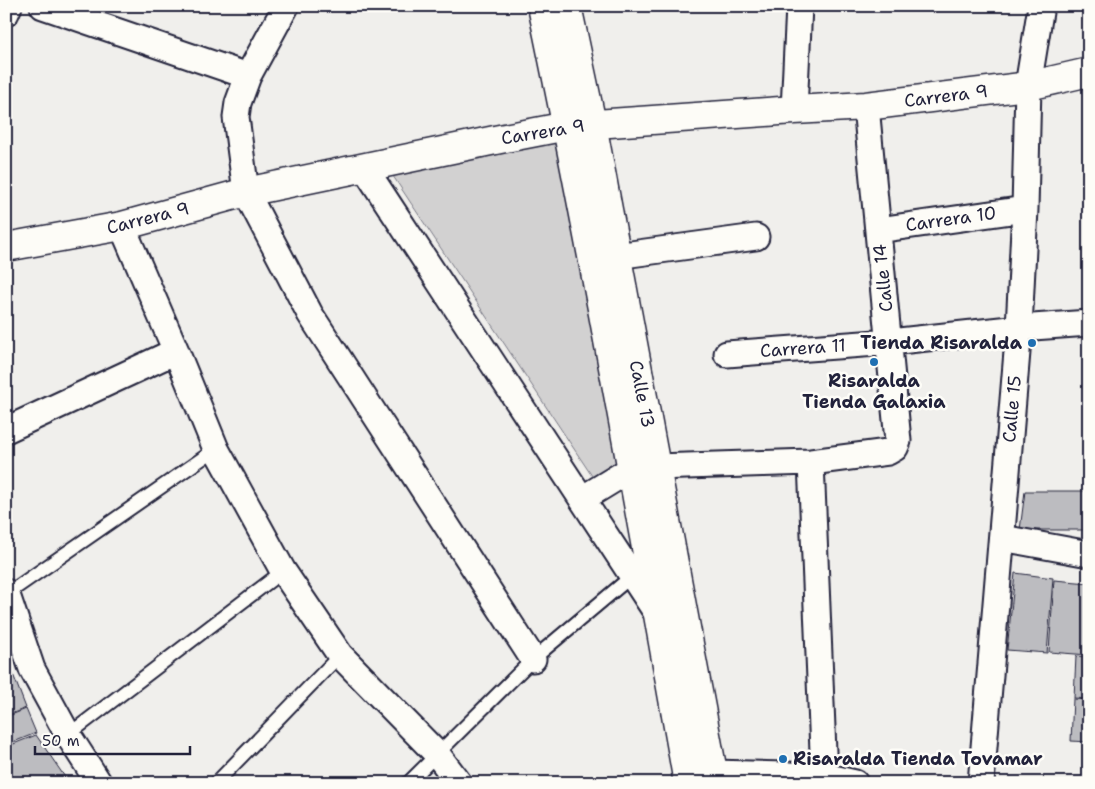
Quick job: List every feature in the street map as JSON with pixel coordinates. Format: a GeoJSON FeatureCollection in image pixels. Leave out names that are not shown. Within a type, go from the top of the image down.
{"type":"FeatureCollection","features":[{"type":"Feature","properties":{"kind":"main road","name":"Calle 13"},"geometry":{"type":"LineString","coordinates":[[542,6],[580,125],[616,256],[643,468],[659,617],[706,780]]}},
{"type":"Feature","properties":{"kind":"main road","name":"Calle 13"},"geometry":{"type":"LineString","coordinates":[[567,6],[580,125],[643,468],[706,780]]}},
{"type":"Feature","properties":{"kind":"main road","name":"Carrera 9"},"geometry":{"type":"LineString","coordinates":[[6,247],[122,226],[246,192],[500,139],[580,125],[866,106],[1028,86],[1089,72]]}},
{"type":"Feature","properties":{"kind":"street"},"geometry":{"type":"LineString","coordinates":[[6,13],[9,6]]}},
{"type":"Feature","properties":{"kind":"street"},"geometry":{"type":"LineString","coordinates":[[43,6],[248,76]]}},
{"type":"Feature","properties":{"kind":"street"},"geometry":{"type":"LineString","coordinates":[[286,6],[248,76],[238,103],[236,118],[246,192],[310,314],[533,659]]}},
{"type":"Feature","properties":{"kind":"street"},"geometry":{"type":"LineString","coordinates":[[794,110],[799,6]]}},
{"type":"Feature","properties":{"kind":"street","name":"Calle 15"},"geometry":{"type":"LineString","coordinates":[[982,783],[1019,328],[1025,209],[1028,86],[1041,6]]}},
{"type":"Feature","properties":{"kind":"street","name":"Calle 14"},"geometry":{"type":"LineString","coordinates":[[811,462],[888,452],[895,448],[898,441],[866,106]]}},
{"type":"Feature","properties":{"kind":"street"},"geometry":{"type":"LineString","coordinates":[[364,167],[659,617]]}},
{"type":"Feature","properties":{"kind":"street","name":"Carrera 10"},"geometry":{"type":"LineString","coordinates":[[878,230],[1025,209]]}},
{"type":"Feature","properties":{"kind":"street"},"geometry":{"type":"LineString","coordinates":[[122,226],[216,449],[283,571],[340,655],[437,754],[460,783]]}},
{"type":"Feature","properties":{"kind":"street"},"geometry":{"type":"LineString","coordinates":[[616,256],[756,237]]}},
{"type":"Feature","properties":{"kind":"street","name":"Carrera 11"},"geometry":{"type":"LineString","coordinates":[[726,354],[890,342],[1019,328],[1089,323]]}},
{"type":"Feature","properties":{"kind":"street"},"geometry":{"type":"LineString","coordinates":[[6,430],[176,351]]}},
{"type":"Feature","properties":{"kind":"street"},"geometry":{"type":"LineString","coordinates":[[582,499],[643,468],[811,462],[824,776]]}},
{"type":"Feature","properties":{"kind":"street"},"geometry":{"type":"LineString","coordinates":[[1002,538],[1089,554]]}},
{"type":"Feature","properties":{"kind":"street"},"geometry":{"type":"LineString","coordinates":[[7,593],[32,669],[68,735],[99,783]]}},
{"type":"Feature","properties":{"kind":"street"},"geometry":{"type":"LineString","coordinates":[[706,780],[824,776],[855,783]]}},
{"type":"Feature","properties":{"kind":"lane"},"geometry":{"type":"LineString","coordinates":[[7,593],[216,449]]}},
{"type":"Feature","properties":{"kind":"lane"},"geometry":{"type":"LineString","coordinates":[[68,735],[283,571]]}},
{"type":"Feature","properties":{"kind":"lane"},"geometry":{"type":"LineString","coordinates":[[408,783],[533,659],[633,575]]}},
{"type":"Feature","properties":{"kind":"lane"},"geometry":{"type":"LineString","coordinates":[[216,783],[340,655]]}},
{"type":"Feature","properties":{"kind":"shaded area"},"geometry":{"type":"Polygon","coordinates":[[[567,137],[622,469],[594,479],[389,170],[567,137]]]}},
{"type":"Feature","properties":{"kind":"building"},"geometry":{"type":"Polygon","coordinates":[[[1025,491],[1089,491],[1089,530],[1020,530],[1025,491]]]}},
{"type":"Feature","properties":{"kind":"building"},"geometry":{"type":"Polygon","coordinates":[[[1015,573],[1053,578],[1047,653],[1007,650],[1015,573]]]}},
{"type":"Feature","properties":{"kind":"building"},"geometry":{"type":"Polygon","coordinates":[[[1054,580],[1089,583],[1089,655],[1049,652],[1054,580]]]}},
{"type":"Feature","properties":{"kind":"building"},"geometry":{"type":"Polygon","coordinates":[[[6,656],[26,708],[6,716],[6,656]]]}},
{"type":"Feature","properties":{"kind":"building"},"geometry":{"type":"Polygon","coordinates":[[[1076,656],[1089,657],[1089,699],[1074,698],[1076,656]]]}},
{"type":"Feature","properties":{"kind":"building"},"geometry":{"type":"Polygon","coordinates":[[[1073,699],[1089,700],[1089,742],[1071,741],[1073,699]]]}},
{"type":"Feature","properties":{"kind":"building"},"geometry":{"type":"Polygon","coordinates":[[[26,709],[36,733],[6,745],[6,717],[26,709]]]}},
{"type":"Feature","properties":{"kind":"building"},"geometry":{"type":"Polygon","coordinates":[[[36,735],[69,783],[6,783],[6,747],[36,735]]]}},
{"type":"Feature","properties":{"kind":"place","name":"Tienda Risaralda"},"geometry":{"type":"Point","coordinates":[1032,343]}},
{"type":"Feature","properties":{"kind":"place","name":"Risaralda Tienda Galaxia"},"geometry":{"type":"Point","coordinates":[874,362]}},
{"type":"Feature","properties":{"kind":"place","name":"Risaralda Tienda Tovamar"},"geometry":{"type":"Point","coordinates":[783,759]}}]}
